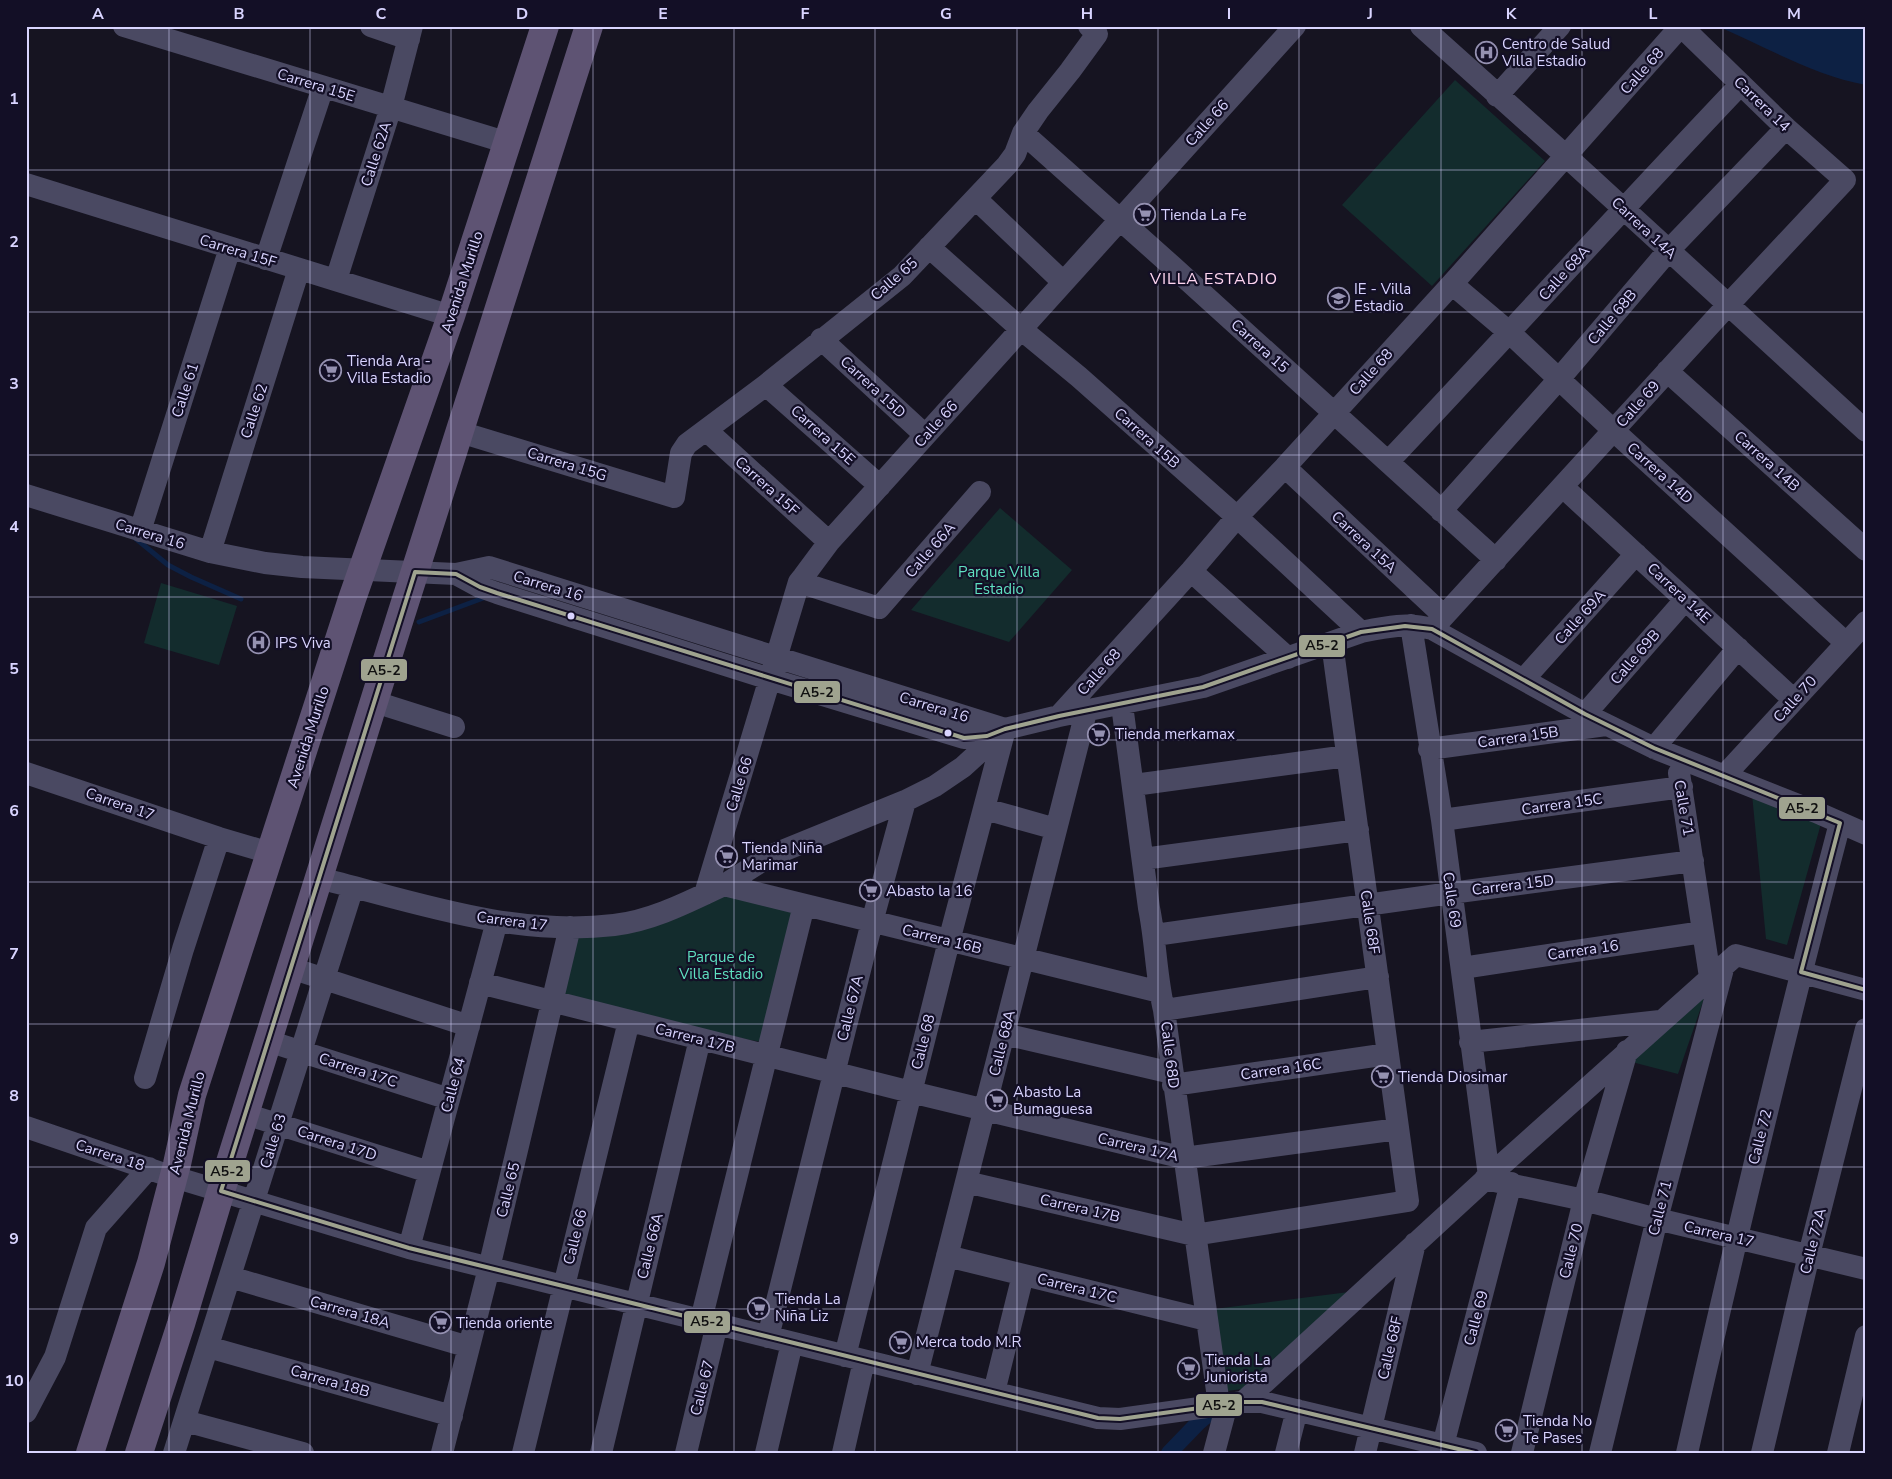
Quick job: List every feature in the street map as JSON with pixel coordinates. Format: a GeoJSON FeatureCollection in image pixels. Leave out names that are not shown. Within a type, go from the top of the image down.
{"type":"FeatureCollection","features":[{"type":"Feature","properties":{"kind":"main road","name":"Avenida Murillo"},"geometry":{"type":"LineString","coordinates":[[90,1453],[151,1263],[161,1172],[192,1095],[363,570],[451,316],[545,26]]}},
{"type":"Feature","properties":{"kind":"main road"},"geometry":{"type":"LineString","coordinates":[[139,1453],[181,1324],[415,572],[589,26]]}},
{"type":"Feature","properties":{"kind":"street","name":"Carrera 15E"},"geometry":{"type":"LineString","coordinates":[[124,26],[154,30],[323,87],[508,143]]}},
{"type":"Feature","properties":{"kind":"street"},"geometry":{"type":"LineString","coordinates":[[371,26],[411,33]]}},
{"type":"Feature","properties":{"kind":"street","name":"Calle 66"},"geometry":{"type":"LineString","coordinates":[[715,890],[773,669],[799,582],[829,542],[1295,26]]}},
{"type":"Feature","properties":{"kind":"street","name":"Carrera 14A"},"geometry":{"type":"LineString","coordinates":[[1420,26],[1566,156],[1866,431]]}},
{"type":"Feature","properties":{"kind":"street"},"geometry":{"type":"LineString","coordinates":[[1497,96],[1560,26]]}},
{"type":"Feature","properties":{"kind":"street","name":"Carrera 14"},"geometry":{"type":"LineString","coordinates":[[1681,26],[1786,128],[1845,180]]}},
{"type":"Feature","properties":{"kind":"street","name":"Calle 68"},"geometry":{"type":"LineString","coordinates":[[1059,716],[1191,571],[1236,517],[1285,467],[1452,284],[1681,26]]}},
{"type":"Feature","properties":{"kind":"street","name":"Calle 65"},"geometry":{"type":"LineString","coordinates":[[674,498],[681,453],[687,444],[766,385],[902,276],[1016,154],[1023,134],[1093,30]]}},
{"type":"Feature","properties":{"kind":"street","name":"Calle 62A"},"geometry":{"type":"LineString","coordinates":[[336,280],[391,107],[411,33]]}},
{"type":"Feature","properties":{"kind":"street","name":"Calle 68A"},"geometry":{"type":"LineString","coordinates":[[1388,462],[1510,333],[1623,208],[1741,84]]}},
{"type":"Feature","properties":{"kind":"street"},"geometry":{"type":"LineString","coordinates":[[266,259],[323,87]]}},
{"type":"Feature","properties":{"kind":"street","name":"Calle 68B"},"geometry":{"type":"LineString","coordinates":[[1442,511],[1559,379],[1668,251],[1786,128]]}},
{"type":"Feature","properties":{"kind":"street","name":"Carrera 15"},"geometry":{"type":"LineString","coordinates":[[1023,134],[1496,560]]}},
{"type":"Feature","properties":{"kind":"street","name":"Calle 69"},"geometry":{"type":"LineString","coordinates":[[1487,1177],[1462,968],[1442,820],[1430,749],[1429,623],[1496,560],[1667,371],[1845,180]]}},
{"type":"Feature","properties":{"kind":"street","name":"Carrera 15F"},"geometry":{"type":"LineString","coordinates":[[26,184],[451,316]]}},
{"type":"Feature","properties":{"kind":"street"},"geometry":{"type":"LineString","coordinates":[[976,199],[1063,282]]}},
{"type":"Feature","properties":{"kind":"street","name":"Carrera 15B"},"geometry":{"type":"LineString","coordinates":[[929,247],[1021,330],[1079,377],[1361,632]]}},
{"type":"Feature","properties":{"kind":"street","name":"Calle 61"},"geometry":{"type":"LineString","coordinates":[[140,531],[230,248]]}},
{"type":"Feature","properties":{"kind":"street","name":"Calle 62"},"geometry":{"type":"LineString","coordinates":[[210,552],[299,269]]}},
{"type":"Feature","properties":{"kind":"street","name":"Carrera 14D"},"geometry":{"type":"LineString","coordinates":[[1452,284],[1510,333],[1614,431],[1846,643]]}},
{"type":"Feature","properties":{"kind":"street","name":"Carrera 15D"},"geometry":{"type":"LineString","coordinates":[[821,339],[925,435]]}},
{"type":"Feature","properties":{"kind":"street","name":"Carrera 14B"},"geometry":{"type":"LineString","coordinates":[[1667,371],[1866,550]]}},
{"type":"Feature","properties":{"kind":"street","name":"Carrera 15E"},"geometry":{"type":"LineString","coordinates":[[766,385],[880,486]]}},
{"type":"Feature","properties":{"kind":"street","name":"Carrera 15F"},"geometry":{"type":"LineString","coordinates":[[706,430],[829,542]]}},
{"type":"Feature","properties":{"kind":"street","name":"Carrera 15G"},"geometry":{"type":"LineString","coordinates":[[460,432],[674,498]]}},
{"type":"Feature","properties":{"kind":"street","name":"Carrera 15A"},"geometry":{"type":"LineString","coordinates":[[1285,467],[1429,623],[1585,714],[1654,748],[1866,834]]}},
{"type":"Feature","properties":{"kind":"street","name":"Carrera 14E"},"geometry":{"type":"LineString","coordinates":[[1563,487],[1794,700]]}},
{"type":"Feature","properties":{"kind":"street","name":"Calle 66A"},"geometry":{"type":"LineString","coordinates":[[799,582],[879,608],[980,492]]}},
{"type":"Feature","properties":{"kind":"street","name":"Carrera 16"},"geometry":{"type":"LineString","coordinates":[[26,495],[210,552],[293,566],[456,574],[480,587],[773,669],[964,738],[987,736],[1005,729]]}},
{"type":"Feature","properties":{"kind":"street","name":"Calle 69A"},"geometry":{"type":"LineString","coordinates":[[1524,679],[1636,554]]}},
{"type":"Feature","properties":{"kind":"street"},"geometry":{"type":"LineString","coordinates":[[1191,571],[1288,658]]}},
{"type":"Feature","properties":{"kind":"street","name":"Calle 69B"},"geometry":{"type":"LineString","coordinates":[[1585,714],[1686,600]]}},
{"type":"Feature","properties":{"kind":"street","name":"Calle 70"},"geometry":{"type":"LineString","coordinates":[[1724,776],[1866,622]]}},
{"type":"Feature","properties":{"kind":"street"},"geometry":{"type":"LineString","coordinates":[[715,890],[770,856],[905,801],[935,786],[963,767],[1005,729],[1059,716],[1122,705],[1203,687],[1361,632],[1386,627],[1429,623]]}},
{"type":"Feature","properties":{"kind":"street","name":"Calle 68F"},"geometry":{"type":"LineString","coordinates":[[1194,1235],[1408,1201],[1332,643]]}},
{"type":"Feature","properties":{"kind":"street"},"geometry":{"type":"LineString","coordinates":[[1654,748],[1738,648]]}},
{"type":"Feature","properties":{"kind":"street"},"geometry":{"type":"LineString","coordinates":[[375,702],[454,727]]}},
{"type":"Feature","properties":{"kind":"street","name":"Calle 68D"},"geometry":{"type":"LineString","coordinates":[[1122,705],[1207,1320],[1230,1404],[1214,1453]]}},
{"type":"Feature","properties":{"kind":"street","name":"Calle 68A"},"geometry":{"type":"LineString","coordinates":[[917,1374],[1086,712]]}},
{"type":"Feature","properties":{"kind":"street","name":"Carrera 15B"},"geometry":{"type":"LineString","coordinates":[[1430,749],[1606,724]]}},
{"type":"Feature","properties":{"kind":"street","name":"Calle 68"},"geometry":{"type":"LineString","coordinates":[[843,1453],[855,1358],[911,1092],[1005,729]]}},
{"type":"Feature","properties":{"kind":"street"},"geometry":{"type":"LineString","coordinates":[[1134,785],[1348,756]]}},
{"type":"Feature","properties":{"kind":"street","name":"Calle 71"},"geometry":{"type":"LineString","coordinates":[[1600,1453],[1657,1220],[1723,966],[1703,932],[1682,787],[1675,758]]}},
{"type":"Feature","properties":{"kind":"street","name":"Carrera 17"},"geometry":{"type":"LineString","coordinates":[[26,773],[270,853]]}},
{"type":"Feature","properties":{"kind":"street","name":"Carrera 15C"},"geometry":{"type":"LineString","coordinates":[[1442,820],[1682,787]]}},
{"type":"Feature","properties":{"kind":"street","name":"Calle 67A"},"geometry":{"type":"LineString","coordinates":[[768,1337],[872,922],[905,801]]}},
{"type":"Feature","properties":{"kind":"street"},"geometry":{"type":"LineString","coordinates":[[985,809],[1056,829]]}},
{"type":"Feature","properties":{"kind":"street","name":"Calle 72"},"geometry":{"type":"LineString","coordinates":[[1687,1453],[1736,1237],[1801,972],[1840,823]]}},
{"type":"Feature","properties":{"kind":"street"},"geometry":{"type":"LineString","coordinates":[[1143,859],[1358,830]]}},
{"type":"Feature","properties":{"kind":"street"},"geometry":{"type":"LineString","coordinates":[[145,1078],[183,949],[220,838]]}},
{"type":"Feature","properties":{"kind":"street","name":"Carrera 15D"},"geometry":{"type":"LineString","coordinates":[[1155,935],[1693,861]]}},
{"type":"Feature","properties":{"kind":"street","name":"Carrera 17"},"geometry":{"type":"LineString","coordinates":[[319,878],[399,900],[497,921],[570,927],[614,925],[660,914],[715,890]]}},
{"type":"Feature","properties":{"kind":"street","name":"Calle 63"},"geometry":{"type":"LineString","coordinates":[[174,1453],[353,887]]}},
{"type":"Feature","properties":{"kind":"street","name":"Carrera 16B"},"geometry":{"type":"LineString","coordinates":[[715,890],[804,905],[949,941],[1023,960],[1162,1001]]}},
{"type":"Feature","properties":{"kind":"street"},"geometry":{"type":"LineString","coordinates":[[709,1322],[766,1056],[804,905]]}},
{"type":"Feature","properties":{"kind":"street","name":"Calle 64"},"geometry":{"type":"LineString","coordinates":[[409,1248],[497,921]]}},
{"type":"Feature","properties":{"kind":"street","name":"Calle 65"},"geometry":{"type":"LineString","coordinates":[[442,1453],[489,1268],[570,927]]}},
{"type":"Feature","properties":{"kind":"street","name":"Carrera 16"},"geometry":{"type":"LineString","coordinates":[[1462,968],[1703,932]]}},
{"type":"Feature","properties":{"kind":"street"},"geometry":{"type":"LineString","coordinates":[[1230,1404],[1415,1243],[1723,966],[1801,972],[1866,990]]}},
{"type":"Feature","properties":{"kind":"street"},"geometry":{"type":"LineString","coordinates":[[291,968],[469,1026]]}},
{"type":"Feature","properties":{"kind":"street"},"geometry":{"type":"LineString","coordinates":[[1162,1001],[1378,977]]}},
{"type":"Feature","properties":{"kind":"street","name":"Carrera 17B"},"geometry":{"type":"LineString","coordinates":[[480,984],[911,1092]]}},
{"type":"Feature","properties":{"kind":"street","name":"Calle 66"},"geometry":{"type":"LineString","coordinates":[[523,1453],[629,1021]]}},
{"type":"Feature","properties":{"kind":"street"},"geometry":{"type":"LineString","coordinates":[[1470,1042],[1660,1021]]}},
{"type":"Feature","properties":{"kind":"street","name":"Calle 72A"},"geometry":{"type":"LineString","coordinates":[[1762,1453],[1809,1255],[1866,1029]]}},
{"type":"Feature","properties":{"kind":"street","name":"Carrera 16C"},"geometry":{"type":"LineString","coordinates":[[1004,1034],[1173,1079],[1388,1054]]}},
{"type":"Feature","properties":{"kind":"street","name":"Calle 66A"},"geometry":{"type":"LineString","coordinates":[[601,1453],[700,1039]]}},
{"type":"Feature","properties":{"kind":"street","name":"Carrera 17C"},"geometry":{"type":"LineString","coordinates":[[268,1041],[449,1099]]}},
{"type":"Feature","properties":{"kind":"street","name":"Calle 70"},"geometry":{"type":"LineString","coordinates":[[1522,1453],[1584,1200],[1627,1051]]}},
{"type":"Feature","properties":{"kind":"street","name":"Carrera 17A"},"geometry":{"type":"LineString","coordinates":[[911,1092],[1184,1158],[1398,1129]]}},
{"type":"Feature","properties":{"kind":"street","name":"Carrera 17D"},"geometry":{"type":"LineString","coordinates":[[245,1114],[429,1172]]}},
{"type":"Feature","properties":{"kind":"street","name":"Carrera 18"},"geometry":{"type":"LineString","coordinates":[[26,1127],[221,1191],[409,1248],[1098,1418],[1120,1419],[1230,1404],[1262,1402],[1371,1428],[1442,1449],[1476,1453]]}},
{"type":"Feature","properties":{"kind":"street"},"geometry":{"type":"LineString","coordinates":[[26,1412],[56,1357],[96,1228],[161,1172]]}},
{"type":"Feature","properties":{"kind":"street","name":"Carrera 17"},"geometry":{"type":"LineString","coordinates":[[1487,1177],[1657,1220],[1866,1269]]}},
{"type":"Feature","properties":{"kind":"street","name":"Carrera 17B"},"geometry":{"type":"LineString","coordinates":[[966,1182],[1194,1235]]}},
{"type":"Feature","properties":{"kind":"street","name":"Calle 69"},"geometry":{"type":"LineString","coordinates":[[1442,1449],[1511,1184]]}},
{"type":"Feature","properties":{"kind":"street","name":"Calle 68F"},"geometry":{"type":"LineString","coordinates":[[1365,1453],[1415,1243]]}},
{"type":"Feature","properties":{"kind":"street","name":"Carrera 17C"},"geometry":{"type":"LineString","coordinates":[[947,1256],[1207,1320]]}},
{"type":"Feature","properties":{"kind":"street"},"geometry":{"type":"LineString","coordinates":[[994,1392],[1023,1275]]}},
{"type":"Feature","properties":{"kind":"street","name":"Carrera 18A"},"geometry":{"type":"LineString","coordinates":[[230,1277],[469,1347]]}},
{"type":"Feature","properties":{"kind":"street","name":"Calle 67"},"geometry":{"type":"LineString","coordinates":[[686,1453],[709,1322]]}},
{"type":"Feature","properties":{"kind":"street"},"geometry":{"type":"LineString","coordinates":[[1838,1453],[1866,1336]]}},
{"type":"Feature","properties":{"kind":"street"},"geometry":{"type":"LineString","coordinates":[[766,1453],[792,1343]]}},
{"type":"Feature","properties":{"kind":"street","name":"Carrera 18B"},"geometry":{"type":"LineString","coordinates":[[208,1347],[452,1416]]}},
{"type":"Feature","properties":{"kind":"street"},"geometry":{"type":"LineString","coordinates":[[1286,1453],[1297,1410]]}},
{"type":"Feature","properties":{"kind":"street"},"geometry":{"type":"LineString","coordinates":[[185,1421],[303,1453]]}},
{"type":"Feature","properties":{"kind":"green space"},"geometry":{"type":"Polygon","coordinates":[[[1455,80],[1545,161],[1432,286],[1342,205],[1455,80]]]}},
{"type":"Feature","properties":{"kind":"green space","name":"Parque Villa Estadio"},"geometry":{"type":"Polygon","coordinates":[[[1000,508],[1072,570],[1009,642],[911,610],[1000,508]]]}},
{"type":"Feature","properties":{"kind":"green space"},"geometry":{"type":"Polygon","coordinates":[[[161,583],[237,606],[219,665],[144,643],[161,583]]]}},
{"type":"Feature","properties":{"kind":"green space"},"geometry":{"type":"Polygon","coordinates":[[[1752,794],[1822,820],[1787,945],[1766,939],[1752,794]]]}},
{"type":"Feature","properties":{"kind":"green space","name":"Parque de Villa Estadio"},"geometry":{"type":"Polygon","coordinates":[[[725,891],[800,910],[769,1043],[561,998],[576,934],[725,891]]]}},
{"type":"Feature","properties":{"kind":"green space"},"geometry":{"type":"Polygon","coordinates":[[[1709,984],[1678,1074],[1628,1061],[1709,984]]]}},
{"type":"Feature","properties":{"kind":"green space"},"geometry":{"type":"Polygon","coordinates":[[[1349,1292],[1242,1389],[1227,1391],[1214,1309],[1349,1292]]]}},
{"type":"Feature","properties":{"kind":"water"},"geometry":{"type":"Polygon","coordinates":[[[1717,26],[1866,26],[1866,85],[1827,75],[1717,26]]]}},
{"type":"Feature","properties":{"kind":"waterway"},"geometry":{"type":"LineString","coordinates":[[135,538],[168,565],[241,599]]}},
{"type":"Feature","properties":{"kind":"waterway"},"geometry":{"type":"LineString","coordinates":[[419,622],[486,597]]}},
{"type":"Feature","properties":{"kind":"waterway"},"geometry":{"type":"LineString","coordinates":[[1169,1453],[1198,1423],[1219,1405]]}},
{"type":"Feature","properties":{"kind":"transit line","name":"A5-2"},"geometry":{"type":"LineString","coordinates":[[1475,1453],[1262,1402],[1243,1402],[1120,1419],[1098,1418],[409,1248],[221,1191],[415,572],[456,574],[480,587],[497,593],[964,738],[987,736],[1005,729],[1059,716],[1203,687],[1361,632],[1405,626],[1432,629],[1585,714],[1654,748],[1840,823],[1801,972],[1866,990]]}},
{"type":"Feature","properties":{"kind":"place","name":"Centro de Salud Villa Estadio"},"geometry":{"type":"Point","coordinates":[1486,53]}},
{"type":"Feature","properties":{"kind":"place","name":"Tienda La Fe"},"geometry":{"type":"Point","coordinates":[1145,215]}},
{"type":"Feature","properties":{"kind":"place","name":"IE - Villa Estadio"},"geometry":{"type":"Point","coordinates":[1338,298]}},
{"type":"Feature","properties":{"kind":"place","name":"Tienda Ara - Villa Estadio"},"geometry":{"type":"Point","coordinates":[331,370]}},
{"type":"Feature","properties":{"kind":"place","name":"IPS Viva"},"geometry":{"type":"Point","coordinates":[259,643]}},
{"type":"Feature","properties":{"kind":"place","name":"Tienda merkamax"},"geometry":{"type":"Point","coordinates":[1099,734]}},
{"type":"Feature","properties":{"kind":"place","name":"Tienda Niña Marimar"},"geometry":{"type":"Point","coordinates":[726,857]}},
{"type":"Feature","properties":{"kind":"place","name":"Abasto la 16"},"geometry":{"type":"Point","coordinates":[870,891]}},
{"type":"Feature","properties":{"kind":"place","name":"Tienda Diosimar"},"geometry":{"type":"Point","coordinates":[1382,1077]}},
{"type":"Feature","properties":{"kind":"place","name":"Abasto La Bumaguesa"},"geometry":{"type":"Point","coordinates":[997,1101]}},
{"type":"Feature","properties":{"kind":"place","name":"Tienda La Niña Liz"},"geometry":{"type":"Point","coordinates":[759,1308]}},
{"type":"Feature","properties":{"kind":"place","name":"Tienda oriente"},"geometry":{"type":"Point","coordinates":[440,1323]}},
{"type":"Feature","properties":{"kind":"place","name":"Merca todo M.R"},"geometry":{"type":"Point","coordinates":[900,1342]}},
{"type":"Feature","properties":{"kind":"place","name":"Tienda La Juniorista"},"geometry":{"type":"Point","coordinates":[1189,1369]}},
{"type":"Feature","properties":{"kind":"place","name":"Tienda No Te Pases"},"geometry":{"type":"Point","coordinates":[1507,1430]}},
{"type":"Feature","properties":{"kind":"district","name":"VILLA ESTADIO"},"geometry":{"type":"Point","coordinates":[1214,278]}}]}
